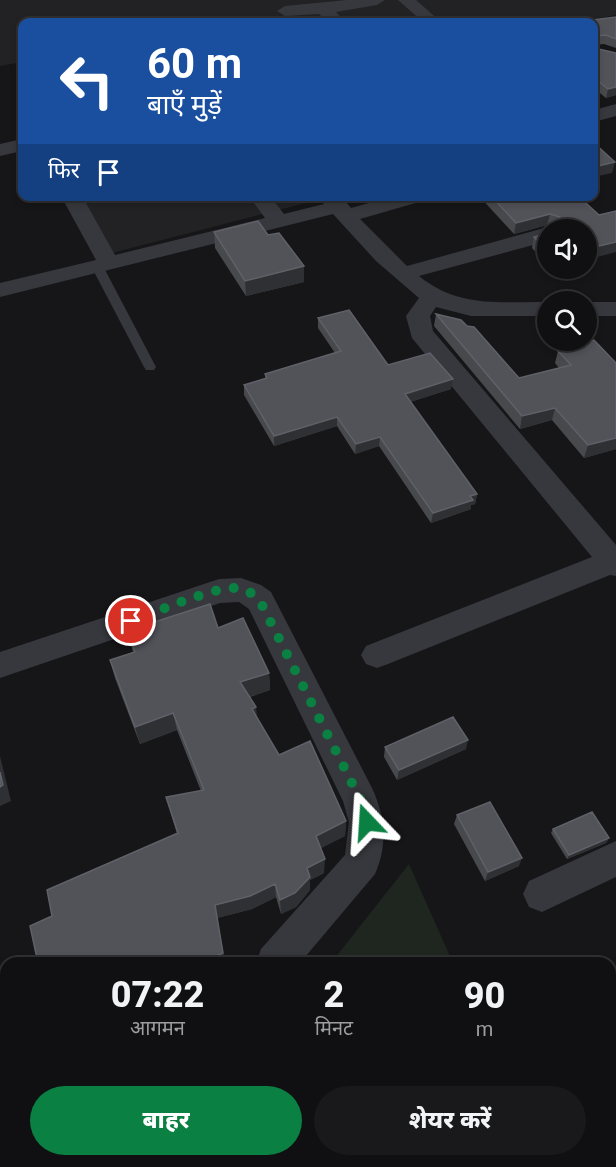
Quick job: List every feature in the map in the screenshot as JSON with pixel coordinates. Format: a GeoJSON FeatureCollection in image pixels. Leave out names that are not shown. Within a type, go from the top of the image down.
{"type":"FeatureCollection","features":[{"type":"Feature","properties":{"kind":"street"},"geometry":{"type":"LineString","coordinates":[[285,11],[323,9],[377,0]]}},
{"type":"Feature","properties":{"kind":"street"},"geometry":{"type":"LineString","coordinates":[[406,0],[428,18]]}},
{"type":"Feature","properties":{"kind":"street"},"geometry":{"type":"LineString","coordinates":[[323,9],[333,18]]}},
{"type":"Feature","properties":{"kind":"street"},"geometry":{"type":"LineString","coordinates":[[598,115],[616,110]]}},
{"type":"Feature","properties":{"kind":"street"},"geometry":{"type":"LineString","coordinates":[[0,150],[18,146]]}},
{"type":"Feature","properties":{"kind":"street"},"geometry":{"type":"LineString","coordinates":[[73,201],[103,264]]}},
{"type":"Feature","properties":{"kind":"street"},"geometry":{"type":"LineString","coordinates":[[263,201],[279,221]]}},
{"type":"Feature","properties":{"kind":"street"},"geometry":{"type":"LineString","coordinates":[[0,290],[338,206],[378,201]]}},
{"type":"Feature","properties":{"kind":"street"},"geometry":{"type":"LineString","coordinates":[[338,206],[402,274],[430,297],[448,304],[470,308],[537,309]]}},
{"type":"Feature","properties":{"kind":"street"},"geometry":{"type":"LineString","coordinates":[[402,274],[537,237]]}},
{"type":"Feature","properties":{"kind":"street"},"geometry":{"type":"LineString","coordinates":[[377,655],[615,563],[421,333],[418,316],[430,297]]}},
{"type":"Feature","properties":{"kind":"street"},"geometry":{"type":"LineString","coordinates":[[597,309],[616,309]]}},
{"type":"Feature","properties":{"kind":"street"},"geometry":{"type":"LineString","coordinates":[[0,666],[219,591],[236,588],[251,592],[260,601],[360,799],[367,822],[362,862],[280,957]]}},
{"type":"Feature","properties":{"kind":"street"},"geometry":{"type":"LineString","coordinates":[[542,894],[616,858]]}},
{"type":"Feature","properties":{"kind":"lane"},"geometry":{"type":"LineString","coordinates":[[103,264],[150,367]]}},
{"type":"Feature","properties":{"kind":"shaded area"},"geometry":{"type":"Polygon","coordinates":[[[0,0],[616,0],[616,15],[598,18],[18,18],[18,63],[0,66],[0,0]]]}},
{"type":"Feature","properties":{"kind":"shaded area"},"geometry":{"type":"Polygon","coordinates":[[[78,201],[314,201],[108,254],[78,201]]]}},
{"type":"Feature","properties":{"kind":"shaded area"},"geometry":{"type":"Polygon","coordinates":[[[409,864],[450,957],[336,957],[409,864]]]}},
{"type":"Feature","properties":{"kind":"building"},"geometry":{"type":"Polygon","coordinates":[[[616,17],[616,39],[606,35],[598,36],[598,19],[616,17]]]}},
{"type":"Feature","properties":{"kind":"building"},"geometry":{"type":"Polygon","coordinates":[[[598,49],[616,53],[616,87],[608,89],[598,81],[598,49]]]}},
{"type":"Feature","properties":{"kind":"building"},"geometry":{"type":"Polygon","coordinates":[[[598,147],[615,162],[598,166],[598,147]]]}},
{"type":"Feature","properties":{"kind":"building"},"geometry":{"type":"Polygon","coordinates":[[[496,201],[584,201],[599,215],[616,211],[616,242],[597,246],[597,219],[560,219],[550,214],[516,223],[496,201]]]}},
{"type":"Feature","properties":{"kind":"building"},"geometry":{"type":"Polygon","coordinates":[[[258,221],[268,235],[279,233],[304,266],[245,281],[214,232],[258,221]]]}},
{"type":"Feature","properties":{"kind":"building"},"geometry":{"type":"Polygon","coordinates":[[[349,310],[388,365],[430,353],[453,379],[405,394],[477,494],[470,496],[473,500],[433,513],[380,437],[356,444],[337,417],[274,436],[244,385],[267,378],[265,374],[341,351],[318,318],[349,310]]]}},
{"type":"Feature","properties":{"kind":"building"},"geometry":{"type":"Polygon","coordinates":[[[436,314],[461,320],[467,326],[474,327],[519,378],[571,365],[558,351],[597,351],[597,343],[616,363],[616,438],[588,445],[555,408],[522,416],[436,314]]]}},
{"type":"Feature","properties":{"kind":"building"},"geometry":{"type":"Polygon","coordinates":[[[210,604],[218,628],[243,618],[269,673],[240,682],[256,707],[252,709],[279,755],[310,741],[346,821],[316,836],[325,859],[307,868],[310,877],[295,893],[280,900],[275,884],[250,896],[215,905],[223,953],[214,957],[37,957],[30,926],[52,916],[47,890],[178,833],[166,797],[204,790],[173,713],[135,727],[110,660],[135,652],[127,631],[210,604]]]}},
{"type":"Feature","properties":{"kind":"building"},"geometry":{"type":"Polygon","coordinates":[[[453,717],[468,740],[399,770],[385,747],[453,717]]]}},
{"type":"Feature","properties":{"kind":"building"},"geometry":{"type":"Polygon","coordinates":[[[490,802],[522,858],[488,872],[457,815],[490,802]]]}},
{"type":"Feature","properties":{"kind":"building"},"geometry":{"type":"Polygon","coordinates":[[[592,812],[609,838],[569,855],[553,829],[592,812]]]}},
{"type":"Feature","properties":{"kind":"route"},"geometry":{"type":"LineString","coordinates":[[131,621],[219,591],[236,588],[251,592],[260,601],[360,799],[367,822]]}}]}
